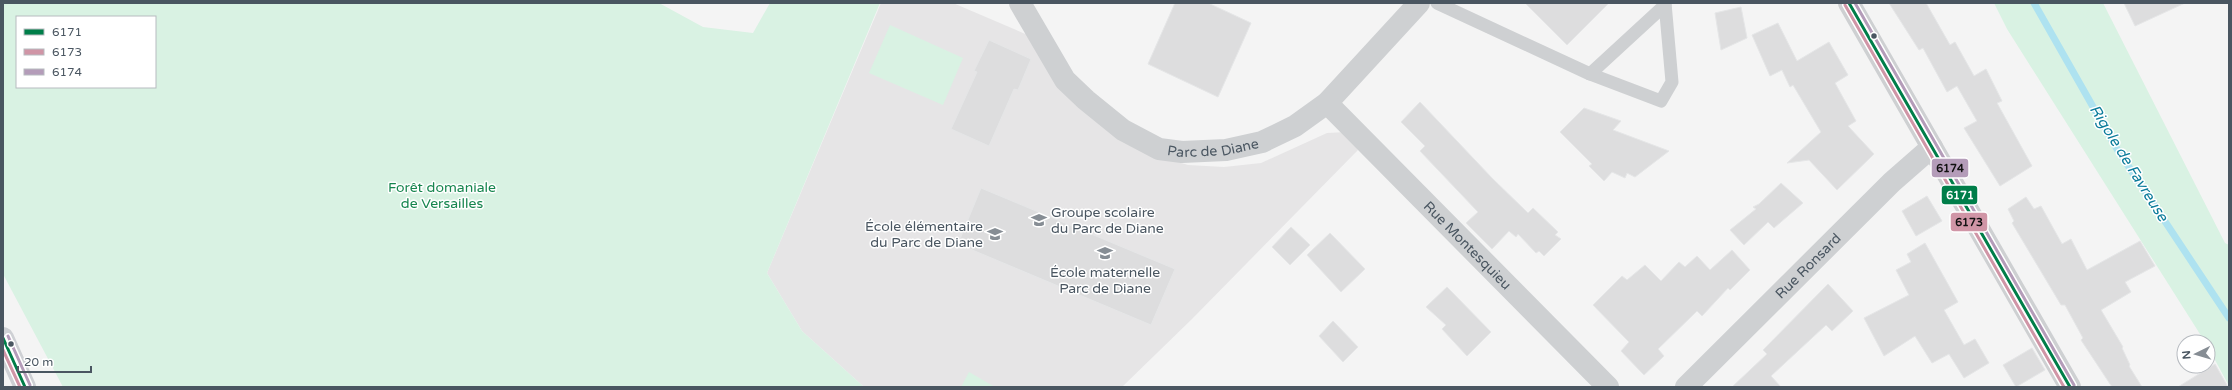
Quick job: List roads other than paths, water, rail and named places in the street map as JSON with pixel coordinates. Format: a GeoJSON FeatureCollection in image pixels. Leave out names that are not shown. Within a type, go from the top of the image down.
{"type":"FeatureCollection","features":[{"type":"Feature","properties":{"kind":"street","name":"Parc de Diane"},"geometry":{"type":"LineString","coordinates":[[1020,3],[1065,80],[1086,100],[1123,130],[1159,149],[1182,152],[1226,150],[1262,142],[1295,126],[1327,103],[1419,3]]}},
{"type":"Feature","properties":{"kind":"street"},"geometry":{"type":"LineString","coordinates":[[1848,3],[2070,387]]}},
{"type":"Feature","properties":{"kind":"street","name":"Rue Montesquieu"},"geometry":{"type":"LineString","coordinates":[[1327,103],[1608,387]]}},
{"type":"Feature","properties":{"kind":"street","name":"Rue Ronsard"},"geometry":{"type":"LineString","coordinates":[[1686,387],[1892,182],[1932,147]]}},
{"type":"Feature","properties":{"kind":"street"},"geometry":{"type":"LineString","coordinates":[[3,338],[25,387]]}},
{"type":"Feature","properties":{"kind":"lane"},"geometry":{"type":"LineString","coordinates":[[1436,3],[1590,74],[1662,101],[1672,82],[1665,4]]}},
{"type":"Feature","properties":{"kind":"lane"},"geometry":{"type":"LineString","coordinates":[[1590,74],[1665,4]]}},
{"type":"Feature","properties":{"kind":"waterway","name":"Rigole de Favreuse"},"geometry":{"type":"LineString","coordinates":[[2034,3],[2117,149],[2229,318]]}},
{"type":"Feature","properties":{"kind":"place","name":"Groupe scolaire du Parc de Diane"},"geometry":{"type":"Point","coordinates":[1039,220]}},
{"type":"Feature","properties":{"kind":"place","name":"École élémentaire du Parc de Diane"},"geometry":{"type":"Point","coordinates":[995,234]}},
{"type":"Feature","properties":{"kind":"place","name":"École maternelle Parc de Diane"},"geometry":{"type":"Point","coordinates":[1105,253]}},
{"type":"Feature","properties":{"kind":"park label","name":"Forêt domaniale de Versailles"},"geometry":{"type":"Point","coordinates":[442,196]}}]}
